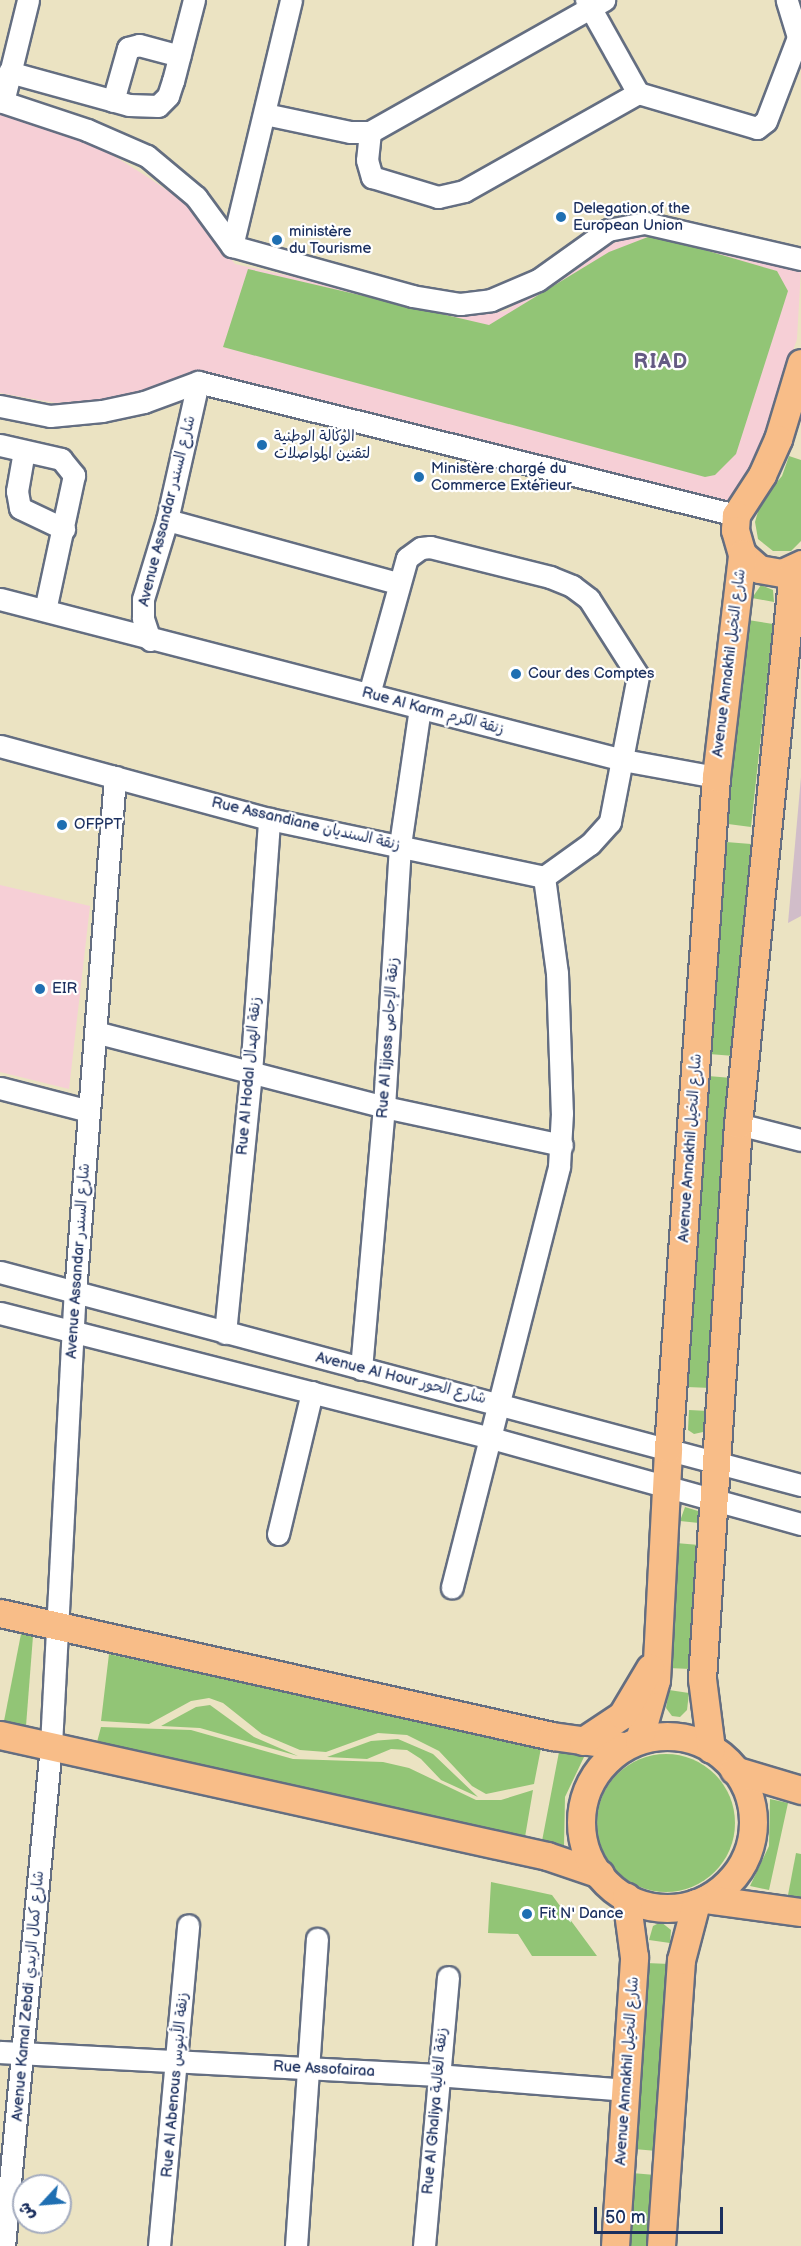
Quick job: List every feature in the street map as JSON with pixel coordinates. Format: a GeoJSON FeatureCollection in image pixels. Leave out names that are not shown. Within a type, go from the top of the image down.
{"type":"FeatureCollection","features":[{"type":"Feature","properties":{"kind":"main road"},"geometry":{"type":"LineString","coordinates":[[736,514],[769,462],[801,363]]}},
{"type":"Feature","properties":{"kind":"main road","name":"Avenue Annakhil شارع النخيل"},"geometry":{"type":"LineString","coordinates":[[632,1743],[653,1701],[658,1651],[668,1448],[716,777],[742,554],[735,530],[736,514]]}},
{"type":"Feature","properties":{"kind":"main road"},"geometry":{"type":"LineString","coordinates":[[711,1749],[702,1679],[738,1124],[797,567],[759,569],[742,554]]}},
{"type":"Feature","properties":{"kind":"main road"},"geometry":{"type":"LineString","coordinates":[[0,1613],[583,1741],[632,1743],[676,1736],[711,1749],[734,1770],[747,1792],[753,1816],[752,1842],[742,1865],[727,1885],[701,1901],[673,1908],[648,1906],[626,1897],[600,1874],[583,1841],[582,1804],[596,1770],[632,1743]]}},
{"type":"Feature","properties":{"kind":"main road"},"geometry":{"type":"LineString","coordinates":[[583,1741],[604,1730],[630,1706],[658,1651]]}},
{"type":"Feature","properties":{"kind":"main road"},"geometry":{"type":"LineString","coordinates":[[0,1735],[547,1856],[600,1874]]}},
{"type":"Feature","properties":{"kind":"main road"},"geometry":{"type":"LineString","coordinates":[[734,1770],[801,1790]]}},
{"type":"Feature","properties":{"kind":"main road","name":"Avenue Annakhil شارع النخيل"},"geometry":{"type":"LineString","coordinates":[[615,2246],[634,1957],[626,1897]]}},
{"type":"Feature","properties":{"kind":"main road"},"geometry":{"type":"LineString","coordinates":[[701,1901],[801,1912]]}},
{"type":"Feature","properties":{"kind":"main road"},"geometry":{"type":"LineString","coordinates":[[661,2246],[681,1960],[701,1901]]}},
{"type":"Feature","properties":{"kind":"street"},"geometry":{"type":"LineString","coordinates":[[28,0],[1,102],[87,130],[147,156],[196,197],[232,246],[412,297],[460,304],[491,300],[538,280],[588,241],[622,225],[663,226],[801,259]]}},
{"type":"Feature","properties":{"kind":"street"},"geometry":{"type":"LineString","coordinates":[[9,72],[142,107],[164,102],[180,56],[194,0]]}},
{"type":"Feature","properties":{"kind":"street"},"geometry":{"type":"LineString","coordinates":[[232,246],[291,0]]}},
{"type":"Feature","properties":{"kind":"street"},"geometry":{"type":"LineString","coordinates":[[265,114],[350,132],[370,132],[593,3],[638,93],[700,114],[750,127],[762,126],[798,37],[787,0]]}},
{"type":"Feature","properties":{"kind":"street"},"geometry":{"type":"LineString","coordinates":[[112,100],[128,48],[139,45],[180,56]]}},
{"type":"Feature","properties":{"kind":"street"},"geometry":{"type":"LineString","coordinates":[[370,132],[367,160],[372,177],[431,196],[446,197],[464,191],[638,93]]}},
{"type":"Feature","properties":{"kind":"street"},"geometry":{"type":"LineString","coordinates":[[0,405],[50,416],[102,411],[144,402],[198,382],[736,514]]}},
{"type":"Feature","properties":{"kind":"street","name":"Avenue Assandar شارع السندر"},"geometry":{"type":"LineString","coordinates":[[150,640],[142,609],[167,520],[198,382]]}},
{"type":"Feature","properties":{"kind":"street"},"geometry":{"type":"LineString","coordinates":[[0,445],[61,459],[71,468],[75,482],[45,610]]}},
{"type":"Feature","properties":{"kind":"street"},"geometry":{"type":"LineString","coordinates":[[24,451],[17,491],[20,508],[64,529]]}},
{"type":"Feature","properties":{"kind":"street"},"geometry":{"type":"LineString","coordinates":[[167,520],[398,583]]}},
{"type":"Feature","properties":{"kind":"street"},"geometry":{"type":"LineString","coordinates":[[369,694],[398,583],[407,558],[421,548],[430,547],[550,577],[589,599],[638,675],[610,822],[604,832],[544,877],[557,973],[562,1145],[555,1191],[452,1588]]}},
{"type":"Feature","properties":{"kind":"street","name":"Rue Al Karm زنقة الكرم"},"geometry":{"type":"LineString","coordinates":[[0,598],[150,640],[623,760],[716,777]]}},
{"type":"Feature","properties":{"kind":"street","name":"Rue Al Ijjass زنقة الإجاص"},"geometry":{"type":"LineString","coordinates":[[361,1369],[384,1107],[400,845],[420,708]]}},
{"type":"Feature","properties":{"kind":"street","name":"Rue Assandiane زنقة السنديان"},"geometry":{"type":"LineString","coordinates":[[0,746],[269,819],[400,845],[462,862],[544,877]]}},
{"type":"Feature","properties":{"kind":"street","name":"Avenue Assandar شارع السندر"},"geometry":{"type":"LineString","coordinates":[[51,1745],[60,1626],[75,1293],[115,777]]}},
{"type":"Feature","properties":{"kind":"street","name":"Rue Al Hodal زنقة الهدال"},"geometry":{"type":"LineString","coordinates":[[225,1333],[251,1073],[269,819]]}},
{"type":"Feature","properties":{"kind":"street"},"geometry":{"type":"LineString","coordinates":[[95,1032],[384,1107],[562,1145]]}},
{"type":"Feature","properties":{"kind":"street"},"geometry":{"type":"LineString","coordinates":[[0,1088],[89,1111]]}},
{"type":"Feature","properties":{"kind":"street"},"geometry":{"type":"LineString","coordinates":[[738,1124],[801,1140]]}},
{"type":"Feature","properties":{"kind":"street","name":"Avenue Al Hour شارع الحور"},"geometry":{"type":"LineString","coordinates":[[0,1272],[361,1369],[500,1403],[801,1485]]}},
{"type":"Feature","properties":{"kind":"street"},"geometry":{"type":"LineString","coordinates":[[0,1313],[491,1438],[801,1524]]}},
{"type":"Feature","properties":{"kind":"street"},"geometry":{"type":"LineString","coordinates":[[278,1534],[312,1392]]}},
{"type":"Feature","properties":{"kind":"street","name":"Avenue Kamal Zebdi شارع كمال الزبدي"},"geometry":{"type":"LineString","coordinates":[[4,2246],[51,1745]]}},
{"type":"Feature","properties":{"kind":"street","name":"Rue Al Abenous زنقة الأبنوس"},"geometry":{"type":"LineString","coordinates":[[159,2246],[178,2060],[188,1925]]}},
{"type":"Feature","properties":{"kind":"street"},"geometry":{"type":"LineString","coordinates":[[296,2246],[317,1939]]}},
{"type":"Feature","properties":{"kind":"street","name":"Rue Al Ghaliya زنقة الغالية"},"geometry":{"type":"LineString","coordinates":[[424,2246],[437,2075],[448,1977]]}},
{"type":"Feature","properties":{"kind":"street","name":"Rue Assofairaa"},"geometry":{"type":"LineString","coordinates":[[0,2052],[437,2075],[626,2090]]}},
{"type":"Feature","properties":{"kind":"shaded area"},"geometry":{"type":"Polygon","coordinates":[[[0,109],[85,138],[146,176],[189,205],[235,264],[447,311],[476,315],[506,311],[590,250],[651,232],[801,268],[797,339],[753,469],[725,505],[202,371],[149,391],[108,399],[56,403],[0,393],[0,109]]]}},
{"type":"Feature","properties":{"kind":"shaded area"},"geometry":{"type":"Polygon","coordinates":[[[801,777],[801,916],[788,923],[801,777]]]}},
{"type":"Feature","properties":{"kind":"shaded area","name":"EIR"},"geometry":{"type":"Polygon","coordinates":[[[0,885],[90,906],[69,1089],[0,1072],[0,885]]]}},
{"type":"Feature","properties":{"kind":"green space"},"geometry":{"type":"Polygon","coordinates":[[[653,235],[777,271],[788,291],[736,454],[715,475],[705,477],[223,347],[248,269],[489,325],[609,252],[653,235]]]}},
{"type":"Feature","properties":{"kind":"green space"},"geometry":{"type":"Polygon","coordinates":[[[789,456],[801,460],[801,541],[791,551],[773,551],[758,539],[755,522],[761,501],[782,476],[789,456]]]}},
{"type":"Feature","properties":{"kind":"green space"},"geometry":{"type":"Polygon","coordinates":[[[761,585],[773,590],[774,602],[752,598],[761,585]]]}},
{"type":"Feature","properties":{"kind":"green space"},"geometry":{"type":"Polygon","coordinates":[[[748,620],[773,624],[751,827],[728,824],[737,701],[748,620]]]}},
{"type":"Feature","properties":{"kind":"green space"},"geometry":{"type":"Polygon","coordinates":[[[726,842],[751,844],[734,1056],[709,1054],[726,842]]]}},
{"type":"Feature","properties":{"kind":"green space"},"geometry":{"type":"Polygon","coordinates":[[[708,1076],[732,1078],[711,1388],[687,1387],[708,1076]]]}},
{"type":"Feature","properties":{"kind":"green space"},"geometry":{"type":"Polygon","coordinates":[[[689,1410],[708,1411],[703,1432],[694,1434],[688,1430],[689,1410]]]}},
{"type":"Feature","properties":{"kind":"green space"},"geometry":{"type":"Polygon","coordinates":[[[685,1507],[698,1511],[699,1523],[680,1521],[685,1507]]]}},
{"type":"Feature","properties":{"kind":"green space"},"geometry":{"type":"Polygon","coordinates":[[[676,1543],[699,1545],[691,1669],[668,1668],[676,1543]]]}},
{"type":"Feature","properties":{"kind":"green space"},"geometry":{"type":"Polygon","coordinates":[[[21,1634],[33,1636],[26,1726],[4,1721],[21,1634]]]}},
{"type":"Feature","properties":{"kind":"green space"},"geometry":{"type":"Polygon","coordinates":[[[109,1654],[541,1748],[534,1784],[486,1794],[472,1786],[439,1751],[407,1735],[378,1733],[326,1752],[300,1750],[262,1734],[223,1703],[209,1698],[191,1701],[149,1724],[101,1721],[109,1654]]]}},
{"type":"Feature","properties":{"kind":"green space"},"geometry":{"type":"Polygon","coordinates":[[[669,1690],[689,1693],[687,1710],[680,1717],[672,1716],[666,1708],[669,1690]]]}},
{"type":"Feature","properties":{"kind":"green space"},"geometry":{"type":"Polygon","coordinates":[[[210,1705],[254,1737],[298,1756],[200,1728],[161,1726],[196,1707],[210,1705]]]}},
{"type":"Feature","properties":{"kind":"green space"},"geometry":{"type":"Polygon","coordinates":[[[101,1727],[191,1730],[293,1759],[383,1762],[409,1768],[476,1800],[501,1800],[533,1790],[525,1837],[97,1742],[101,1727]]]}},
{"type":"Feature","properties":{"kind":"green space"},"geometry":{"type":"Polygon","coordinates":[[[398,1739],[433,1754],[478,1797],[441,1780],[421,1759],[407,1750],[391,1749],[367,1759],[327,1757],[371,1741],[398,1739]]]}},
{"type":"Feature","properties":{"kind":"green space"},"geometry":{"type":"Polygon","coordinates":[[[559,1752],[584,1757],[565,1797],[564,1846],[542,1841],[559,1752]]]}},
{"type":"Feature","properties":{"kind":"green space"},"geometry":{"type":"Polygon","coordinates":[[[666,1754],[692,1759],[715,1774],[730,1797],[735,1823],[730,1849],[715,1872],[692,1887],[666,1892],[640,1887],[617,1872],[602,1849],[597,1823],[602,1797],[617,1774],[640,1759],[666,1754]]]}},
{"type":"Feature","properties":{"kind":"green space"},"geometry":{"type":"Polygon","coordinates":[[[770,1799],[788,1803],[769,1890],[750,1886],[769,1846],[770,1799]]]}},
{"type":"Feature","properties":{"kind":"green space"},"geometry":{"type":"Polygon","coordinates":[[[796,1853],[801,1854],[801,1898],[788,1895],[796,1853]]]}},
{"type":"Feature","properties":{"kind":"green space","name":"Fit N' Dance"},"geometry":{"type":"Polygon","coordinates":[[[491,1882],[552,1895],[597,1956],[532,1956],[518,1934],[488,1933],[491,1882]]]}},
{"type":"Feature","properties":{"kind":"green space"},"geometry":{"type":"Polygon","coordinates":[[[661,1922],[671,1930],[670,1943],[649,1940],[653,1926],[661,1922]]]}},
{"type":"Feature","properties":{"kind":"green space"},"geometry":{"type":"Polygon","coordinates":[[[646,1963],[670,1964],[657,2151],[634,2149],[646,1963]]]}},
{"type":"Feature","properties":{"kind":"green space"},"geometry":{"type":"Polygon","coordinates":[[[632,2173],[655,2175],[650,2246],[627,2246],[632,2173]]]}},
{"type":"Feature","properties":{"kind":"place","name":"Delegation of the European Union"},"geometry":{"type":"Point","coordinates":[561,217]}},
{"type":"Feature","properties":{"kind":"place","name":"ministère du Tourisme"},"geometry":{"type":"Point","coordinates":[277,240]}},
{"type":"Feature","properties":{"kind":"place","name":"الوكالة الوطنية لتقنين المواصلات"},"geometry":{"type":"Point","coordinates":[262,445]}},
{"type":"Feature","properties":{"kind":"place","name":"Ministère chargé du Commerce Extérieur"},"geometry":{"type":"Point","coordinates":[419,477]}},
{"type":"Feature","properties":{"kind":"place","name":"Cour des Comptes"},"geometry":{"type":"Point","coordinates":[516,674]}},
{"type":"Feature","properties":{"kind":"place","name":"OFPPT"},"geometry":{"type":"Point","coordinates":[62,825]}},
{"type":"Feature","properties":{"kind":"place","name":"EIR"},"geometry":{"type":"Point","coordinates":[40,989]}},
{"type":"Feature","properties":{"kind":"place","name":"Fit N' Dance"},"geometry":{"type":"Point","coordinates":[527,1914]}},
{"type":"Feature","properties":{"kind":"district","name":"RIAD"},"geometry":{"type":"Point","coordinates":[661,362]}}]}
